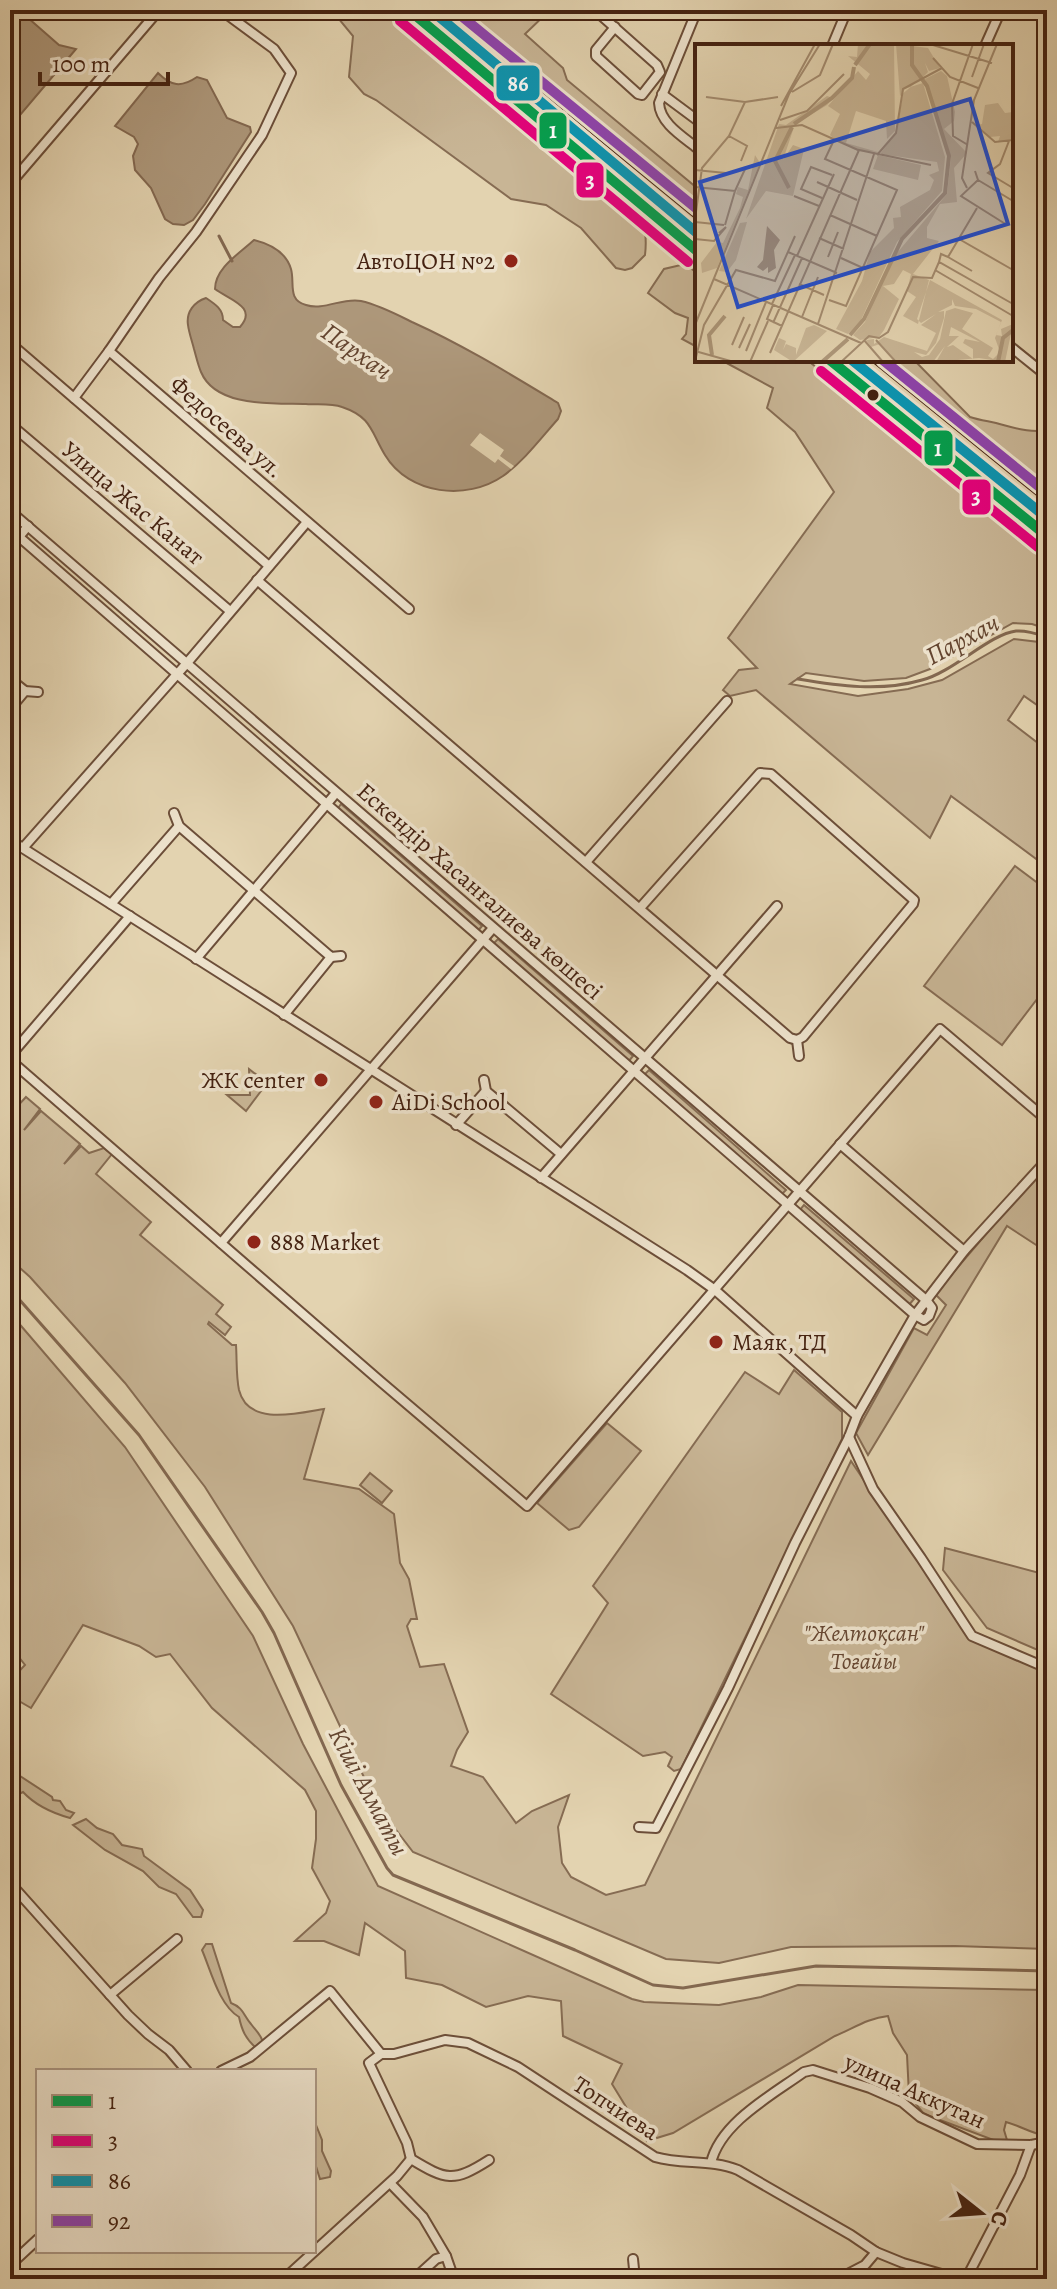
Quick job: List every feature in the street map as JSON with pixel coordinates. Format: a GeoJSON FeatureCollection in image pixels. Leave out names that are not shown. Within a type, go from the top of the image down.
{"type":"FeatureCollection","features":[{"type":"Feature","properties":{"kind":"main road"},"geometry":{"type":"LineString","coordinates":[[409,10],[695,249]]}},
{"type":"Feature","properties":{"kind":"main road"},"geometry":{"type":"LineString","coordinates":[[432,10],[695,225]]}},
{"type":"Feature","properties":{"kind":"main road"},"geometry":{"type":"LineString","coordinates":[[838,362],[1047,536]]}},
{"type":"Feature","properties":{"kind":"main road"},"geometry":{"type":"LineString","coordinates":[[863,362],[1047,511]]}},
{"type":"Feature","properties":{"kind":"street"},"geometry":{"type":"LineString","coordinates":[[10,184],[159,10]]}},
{"type":"Feature","properties":{"kind":"street"},"geometry":{"type":"LineString","coordinates":[[74,398],[176,255],[196,232],[254,147],[291,73],[274,49],[221,10]]}},
{"type":"Feature","properties":{"kind":"street"},"geometry":{"type":"LineString","coordinates":[[595,10],[615,27],[657,65],[660,72],[642,95],[596,56],[596,50],[615,27]]}},
{"type":"Feature","properties":{"kind":"street"},"geometry":{"type":"LineString","coordinates":[[695,146],[663,118],[659,103],[697,10]]}},
{"type":"Feature","properties":{"kind":"street"},"geometry":{"type":"LineString","coordinates":[[833,44],[847,10]]}},
{"type":"Feature","properties":{"kind":"street"},"geometry":{"type":"LineString","coordinates":[[986,44],[1001,10]]}},
{"type":"Feature","properties":{"kind":"street"},"geometry":{"type":"LineString","coordinates":[[662,94],[695,119]]}},
{"type":"Feature","properties":{"kind":"street"},"geometry":{"type":"LineString","coordinates":[[10,343],[269,566]]}},
{"type":"Feature","properties":{"kind":"street"},"geometry":{"type":"LineString","coordinates":[[1013,349],[1047,376]]}},
{"type":"Feature","properties":{"kind":"street","name":"Федосеева ул."},"geometry":{"type":"LineString","coordinates":[[109,351],[409,609]]}},
{"type":"Feature","properties":{"kind":"street","name":"Улица Жас Канат"},"geometry":{"type":"LineString","coordinates":[[10,424],[230,611]]}},
{"type":"Feature","properties":{"kind":"street","name":"Ескендір Хасанғалиева көшесі"},"geometry":{"type":"LineString","coordinates":[[10,511],[926,1300]]}},
{"type":"Feature","properties":{"kind":"street"},"geometry":{"type":"LineString","coordinates":[[23,848],[307,522]]}},
{"type":"Feature","properties":{"kind":"street"},"geometry":{"type":"LineString","coordinates":[[10,548],[28,526]]}},
{"type":"Feature","properties":{"kind":"street","name":"Ескендір Хасанғалиева көшесі"},"geometry":{"type":"LineString","coordinates":[[10,529],[915,1315]]}},
{"type":"Feature","properties":{"kind":"street"},"geometry":{"type":"LineString","coordinates":[[257,580],[790,1038],[797,1040],[803,1037],[914,900],[771,774],[760,773],[640,908]]}},
{"type":"Feature","properties":{"kind":"street"},"geometry":{"type":"LineString","coordinates":[[10,679],[25,691],[38,692]]}},
{"type":"Feature","properties":{"kind":"street"},"geometry":{"type":"LineString","coordinates":[[10,709],[25,691]]}},
{"type":"Feature","properties":{"kind":"street"},"geometry":{"type":"LineString","coordinates":[[586,862],[727,701]]}},
{"type":"Feature","properties":{"kind":"street"},"geometry":{"type":"LineString","coordinates":[[196,959],[336,793]]}},
{"type":"Feature","properties":{"kind":"street"},"geometry":{"type":"LineString","coordinates":[[174,813],[179,826],[331,957]]}},
{"type":"Feature","properties":{"kind":"street"},"geometry":{"type":"LineString","coordinates":[[111,904],[179,826]]}},
{"type":"Feature","properties":{"kind":"street"},"geometry":{"type":"LineString","coordinates":[[10,840],[715,1290],[857,1416]]}},
{"type":"Feature","properties":{"kind":"street"},"geometry":{"type":"LineString","coordinates":[[541,1178],[777,906]]}},
{"type":"Feature","properties":{"kind":"street"},"geometry":{"type":"LineString","coordinates":[[130,916],[10,1058],[527,1506],[940,1029],[1047,1120]]}},
{"type":"Feature","properties":{"kind":"street"},"geometry":{"type":"LineString","coordinates":[[221,1243],[493,928]]}},
{"type":"Feature","properties":{"kind":"street"},"geometry":{"type":"LineString","coordinates":[[284,1015],[331,957],[341,956]]}},
{"type":"Feature","properties":{"kind":"street"},"geometry":{"type":"LineString","coordinates":[[797,1040],[799,1056]]}},
{"type":"Feature","properties":{"kind":"street"},"geometry":{"type":"LineString","coordinates":[[484,1080],[486,1091],[561,1154]]}},
{"type":"Feature","properties":{"kind":"street"},"geometry":{"type":"LineString","coordinates":[[456,1125],[486,1091]]}},
{"type":"Feature","properties":{"kind":"street"},"geometry":{"type":"LineString","coordinates":[[840,1144],[964,1251]]}},
{"type":"Feature","properties":{"kind":"street"},"geometry":{"type":"LineString","coordinates":[[639,1827],[656,1828],[728,1688],[857,1416],[915,1315],[964,1251],[1047,1160]]}},
{"type":"Feature","properties":{"kind":"street"},"geometry":{"type":"LineString","coordinates":[[849,1437],[873,1489],[972,1636],[1047,1668]]}},
{"type":"Feature","properties":{"kind":"street"},"geometry":{"type":"LineString","coordinates":[[10,1883],[110,1995],[185,2069]]}},
{"type":"Feature","properties":{"kind":"street"},"geometry":{"type":"LineString","coordinates":[[110,1995],[177,1939]]}},
{"type":"Feature","properties":{"kind":"street"},"geometry":{"type":"LineString","coordinates":[[225,2069],[250,2057],[330,1991],[381,2054],[369,2063],[407,2143],[411,2159],[439,2175],[452,2177],[469,2173],[489,2160]]}},
{"type":"Feature","properties":{"kind":"street","name":"Топчиева"},"geometry":{"type":"LineString","coordinates":[[381,2054],[394,2054],[445,2040],[468,2043],[518,2067],[655,2157],[667,2161],[722,2163],[876,2252],[959,2279]]}},
{"type":"Feature","properties":{"kind":"street","name":"улица Аккутан"},"geometry":{"type":"LineString","coordinates":[[711,2163],[718,2144],[732,2126],[804,2072],[813,2070],[902,2102],[920,2117],[977,2144],[1031,2145],[1047,2142]]}},
{"type":"Feature","properties":{"kind":"street"},"geometry":{"type":"LineString","coordinates":[[966,2279],[1020,2175],[1031,2145]]}},
{"type":"Feature","properties":{"kind":"street"},"geometry":{"type":"LineString","coordinates":[[316,2250],[390,2183],[411,2159]]}},
{"type":"Feature","properties":{"kind":"street"},"geometry":{"type":"LineString","coordinates":[[390,2183],[423,2217],[446,2256],[454,2279]]}},
{"type":"Feature","properties":{"kind":"street"},"geometry":{"type":"LineString","coordinates":[[10,2265],[36,2241]]}},
{"type":"Feature","properties":{"kind":"street"},"geometry":{"type":"LineString","coordinates":[[838,2279],[865,2265],[876,2252]]}},
{"type":"Feature","properties":{"kind":"street"},"geometry":{"type":"LineString","coordinates":[[284,2279],[313,2253]]}},
{"type":"Feature","properties":{"kind":"street"},"geometry":{"type":"LineString","coordinates":[[414,2279],[436,2259],[446,2256]]}},
{"type":"Feature","properties":{"kind":"street"},"geometry":{"type":"LineString","coordinates":[[633,2259],[635,2279]]}},
{"type":"Feature","properties":{"kind":"green space"},"geometry":{"type":"Polygon","coordinates":[[[320,10],[399,10],[430,42],[634,209],[645,230],[645,255],[632,268],[616,268],[581,228],[546,205],[511,199],[364,94],[349,77],[353,36],[339,19],[320,10]]]}},
{"type":"Feature","properties":{"kind":"green space"},"geometry":{"type":"Polygon","coordinates":[[[445,10],[550,10],[525,34],[563,68],[567,80],[695,186],[695,217],[579,125],[445,10]]]}},
{"type":"Feature","properties":{"kind":"green space"},"geometry":{"type":"Polygon","coordinates":[[[433,15],[695,230],[695,242],[427,21],[433,15]]]}},
{"type":"Feature","properties":{"kind":"green space"},"geometry":{"type":"Polygon","coordinates":[[[685,264],[695,272],[695,346],[682,339],[686,334],[688,318],[675,313],[648,293],[664,269],[685,264]]]}},
{"type":"Feature","properties":{"kind":"green space"},"geometry":{"type":"Polygon","coordinates":[[[725,362],[810,362],[1047,549],[1047,629],[1013,623],[930,669],[906,678],[864,681],[806,673],[790,684],[858,696],[908,689],[942,680],[1014,639],[1047,643],[1047,712],[1024,696],[1008,720],[1047,750],[1047,867],[951,796],[930,838],[756,690],[730,696],[723,690],[739,670],[757,668],[728,638],[834,492],[795,432],[767,408],[773,388],[725,362]]]}},
{"type":"Feature","properties":{"kind":"green space"},"geometry":{"type":"Polygon","coordinates":[[[855,362],[1047,516],[1047,528],[845,367],[855,362]]]}},
{"type":"Feature","properties":{"kind":"green space"},"geometry":{"type":"Polygon","coordinates":[[[873,362],[896,365],[916,362],[970,417],[1024,430],[1043,431],[1047,427],[1047,502],[873,362]]]}},
{"type":"Feature","properties":{"kind":"green space"},"geometry":{"type":"Polygon","coordinates":[[[341,804],[482,926],[477,932],[336,811],[341,804]]]}},
{"type":"Feature","properties":{"kind":"green space"},"geometry":{"type":"Polygon","coordinates":[[[1015,866],[1047,890],[1047,986],[1002,1045],[924,986],[1015,866]]]}},
{"type":"Feature","properties":{"kind":"green space"},"geometry":{"type":"Polygon","coordinates":[[[498,939],[633,1056],[628,1062],[493,944],[498,939]]]}},
{"type":"Feature","properties":{"kind":"green space"},"geometry":{"type":"Polygon","coordinates":[[[249,1069],[267,1083],[246,1111],[227,1095],[250,1095],[249,1069]]]}},
{"type":"Feature","properties":{"kind":"green space"},"geometry":{"type":"Polygon","coordinates":[[[649,1070],[786,1190],[781,1195],[644,1075],[649,1070]]]}},
{"type":"Feature","properties":{"kind":"green space"},"geometry":{"type":"Polygon","coordinates":[[[26,1097],[40,1109],[24,1130],[41,1111],[80,1144],[64,1164],[81,1146],[89,1153],[104,1148],[112,1154],[96,1174],[151,1222],[140,1235],[223,1305],[216,1314],[231,1327],[225,1335],[208,1324],[236,1345],[238,1385],[244,1402],[253,1409],[276,1415],[324,1409],[304,1479],[359,1489],[394,1514],[400,1563],[409,1579],[417,1619],[411,1619],[407,1626],[420,1667],[444,1664],[468,1732],[451,1766],[483,1777],[516,1823],[532,1811],[569,1795],[558,1827],[562,1863],[571,1877],[606,1895],[645,1885],[851,1461],[969,1638],[1047,1670],[1047,1949],[791,1947],[719,1963],[666,1959],[413,1852],[377,1805],[293,1626],[205,1487],[125,1383],[30,1277],[10,1259],[10,1107],[14,1110],[26,1097]]]}},
{"type":"Feature","properties":{"kind":"green space"},"geometry":{"type":"Polygon","coordinates":[[[1047,1167],[1047,1252],[1007,1226],[868,1455],[856,1433],[914,1328],[927,1335],[946,1305],[935,1294],[1047,1167]]]}},
{"type":"Feature","properties":{"kind":"green space"},"geometry":{"type":"Polygon","coordinates":[[[804,1205],[914,1299],[908,1306],[800,1210],[804,1205]]]}},
{"type":"Feature","properties":{"kind":"green space"},"geometry":{"type":"Polygon","coordinates":[[[10,1313],[125,1447],[253,1636],[303,1744],[378,1886],[644,2002],[719,2005],[761,1997],[798,1985],[1047,1990],[1047,2136],[1006,2122],[1004,2130],[1007,2140],[996,2141],[924,2114],[909,2095],[907,2055],[893,2033],[888,2016],[867,2021],[835,2036],[673,2133],[647,2141],[612,2084],[622,2064],[563,2036],[561,2001],[528,1996],[486,2007],[442,1985],[406,1978],[405,1951],[365,1923],[359,1955],[324,1941],[295,1941],[326,1913],[330,1901],[312,1868],[316,1811],[305,1790],[212,1708],[170,1654],[156,1657],[139,1646],[83,1625],[31,1708],[10,1691],[10,1681],[25,1665],[10,1646],[10,1313]]]}},
{"type":"Feature","properties":{"kind":"green space"},"geometry":{"type":"Polygon","coordinates":[[[794,1370],[842,1412],[842,1439],[681,1769],[674,1771],[668,1766],[672,1757],[665,1752],[643,1756],[551,1694],[608,1603],[593,1586],[745,1372],[779,1394],[794,1370]]]}},
{"type":"Feature","properties":{"kind":"green space"},"geometry":{"type":"Polygon","coordinates":[[[607,1423],[641,1451],[579,1527],[569,1530],[537,1503],[607,1423]]]}},
{"type":"Feature","properties":{"kind":"green space"},"geometry":{"type":"Polygon","coordinates":[[[370,1473],[392,1491],[382,1503],[360,1485],[370,1473]]]}},
{"type":"Feature","properties":{"kind":"green space","name":"\"Желтоқсан\" Тоғайы"},"geometry":{"type":"Polygon","coordinates":[[[945,1548],[1047,1575],[1047,1654],[987,1628],[943,1570],[945,1548]]]}},
{"type":"Feature","properties":{"kind":"green space"},"geometry":{"type":"Polygon","coordinates":[[[17,1774],[74,1813],[70,1818],[63,1816],[39,1805],[23,1792],[17,1795],[10,1787],[10,1778],[17,1774]]]}},
{"type":"Feature","properties":{"kind":"green space"},"geometry":{"type":"Polygon","coordinates":[[[86,1819],[97,1828],[113,1834],[122,1845],[142,1849],[144,1856],[190,1890],[203,1910],[201,1917],[193,1917],[176,1894],[159,1887],[143,1871],[105,1850],[73,1825],[86,1819]]]}},
{"type":"Feature","properties":{"kind":"green space"},"geometry":{"type":"Polygon","coordinates":[[[206,1944],[212,1944],[231,2003],[241,2009],[262,2039],[263,2042],[256,2048],[245,2034],[239,2017],[232,2012],[216,1987],[202,1950],[206,1944]]]}},
{"type":"Feature","properties":{"kind":"green space"},"geometry":{"type":"Polygon","coordinates":[[[316,2125],[331,2171],[330,2177],[320,2179],[316,2166],[316,2125]]]}},
{"type":"Feature","properties":{"kind":"water"},"geometry":{"type":"Polygon","coordinates":[[[10,10],[19,10],[59,45],[76,49],[15,121],[10,118],[10,10]]]}},
{"type":"Feature","properties":{"kind":"water"},"geometry":{"type":"Polygon","coordinates":[[[158,73],[176,84],[197,77],[207,80],[227,118],[250,127],[251,132],[205,204],[193,220],[184,225],[165,219],[151,188],[135,170],[133,156],[138,144],[134,137],[115,126],[158,73]]]}},
{"type":"Feature","properties":{"kind":"water"},"geometry":{"type":"Polygon","coordinates":[[[254,240],[271,246],[285,258],[291,269],[294,295],[300,303],[320,306],[354,300],[387,310],[468,350],[558,403],[561,411],[558,419],[503,476],[473,489],[440,490],[408,479],[395,468],[370,426],[352,411],[329,405],[247,401],[219,392],[201,372],[189,331],[188,316],[198,302],[206,298],[220,310],[223,320],[233,327],[240,327],[245,320],[244,309],[215,289],[216,281],[229,262],[254,240]]]}},
{"type":"Feature","properties":{"kind":"pier"},"geometry":{"type":"Polygon","coordinates":[[[480,433],[504,450],[500,456],[514,466],[511,469],[498,459],[495,463],[470,445],[480,433]]]}},
{"type":"Feature","properties":{"kind":"waterway","name":"Пархач"},"geometry":{"type":"LineString","coordinates":[[219,236],[232,261]]}},
{"type":"Feature","properties":{"kind":"waterway","name":"Пархач"},"geometry":{"type":"LineString","coordinates":[[798,679],[860,687],[907,684],[934,676],[1006,634],[1024,631],[1047,637]]}},
{"type":"Feature","properties":{"kind":"waterway","name":"Кіші Алматы"},"geometry":{"type":"LineString","coordinates":[[10,1289],[139,1435],[262,1612],[341,1785],[393,1875],[653,1985],[683,1988],[816,1966],[1047,1971]]}},
{"type":"Feature","properties":{"kind":"transit line","name":"1"},"geometry":{"type":"LineString","coordinates":[[409,10],[695,249]]}},
{"type":"Feature","properties":{"kind":"transit line","name":"86"},"geometry":{"type":"LineString","coordinates":[[431,10],[695,231]]}},
{"type":"Feature","properties":{"kind":"transit line","name":"92"},"geometry":{"type":"LineString","coordinates":[[454,10],[695,207]]}},
{"type":"Feature","properties":{"kind":"transit line","name":"3"},"geometry":{"type":"LineString","coordinates":[[400,21],[688,262]]}},
{"type":"Feature","properties":{"kind":"transit line","name":"1"},"geometry":{"type":"LineString","coordinates":[[832,362],[1047,536]]}},
{"type":"Feature","properties":{"kind":"transit line","name":"86"},"geometry":{"type":"LineString","coordinates":[[854,362],[1047,518]]}},
{"type":"Feature","properties":{"kind":"transit line","name":"92"},"geometry":{"type":"LineString","coordinates":[[885,362],[1047,493]]}},
{"type":"Feature","properties":{"kind":"transit line","name":"3"},"geometry":{"type":"LineString","coordinates":[[821,371],[1038,547]]}},
{"type":"Feature","properties":{"kind":"place","name":"АвтоЦОН №2"},"geometry":{"type":"Point","coordinates":[511,261]}},
{"type":"Feature","properties":{"kind":"place","name":"ЖК center"},"geometry":{"type":"Point","coordinates":[321,1080]}},
{"type":"Feature","properties":{"kind":"place","name":"AiDi School"},"geometry":{"type":"Point","coordinates":[376,1102]}},
{"type":"Feature","properties":{"kind":"place","name":"888 Market"},"geometry":{"type":"Point","coordinates":[254,1242]}},
{"type":"Feature","properties":{"kind":"place","name":"Маяк, ТД"},"geometry":{"type":"Point","coordinates":[716,1342]}}]}
